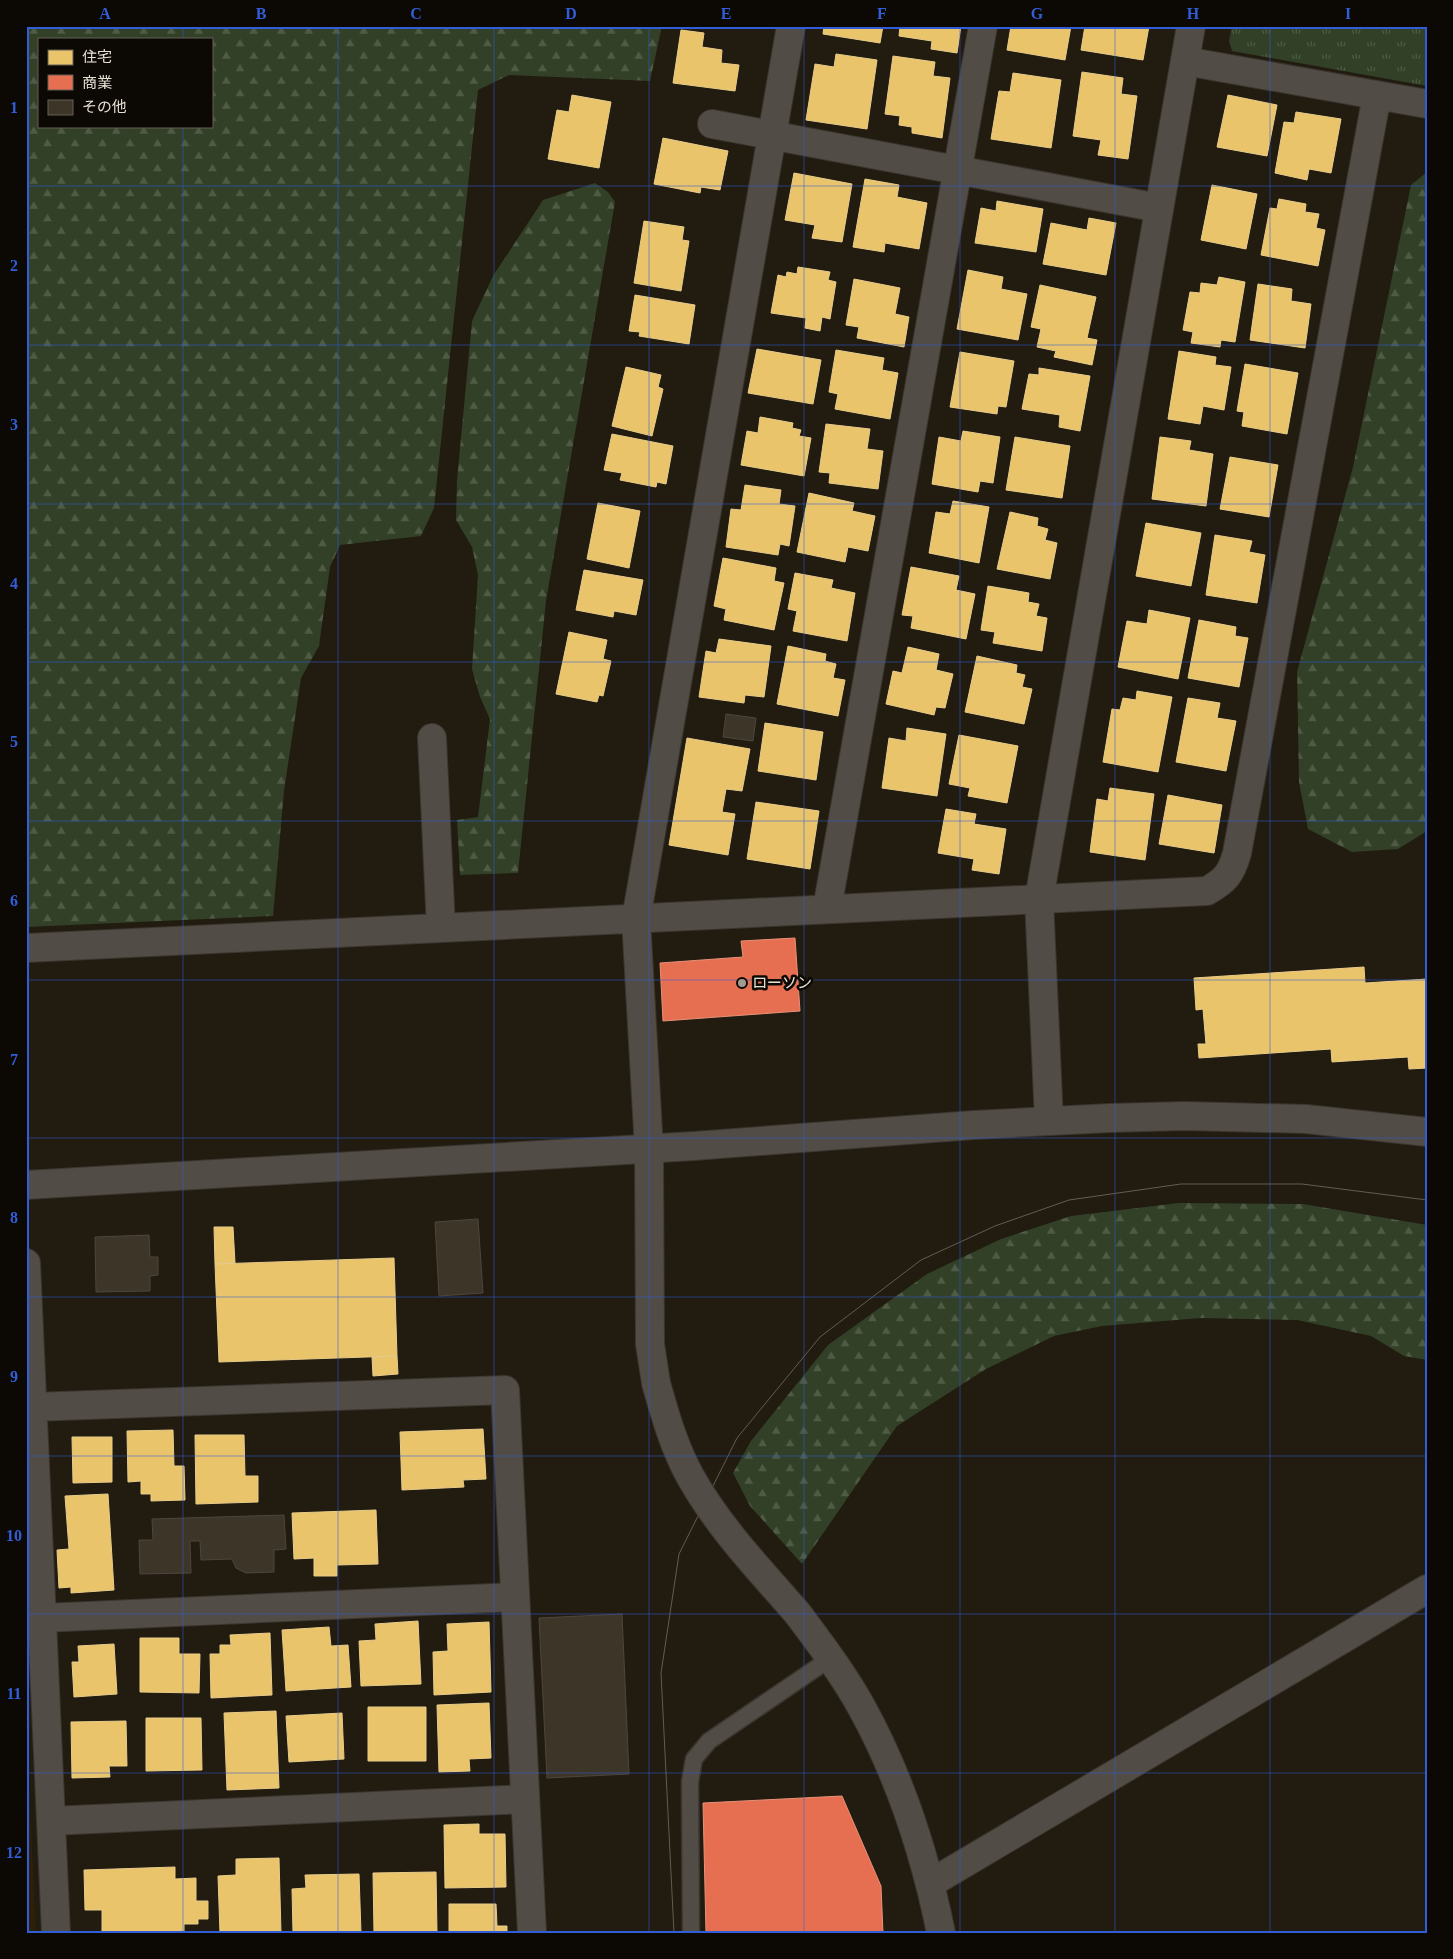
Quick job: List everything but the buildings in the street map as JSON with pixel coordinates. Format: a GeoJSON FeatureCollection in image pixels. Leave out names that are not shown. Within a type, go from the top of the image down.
{"type":"FeatureCollection","features":[{"type":"Feature","properties":{"kind":"street"},"geometry":{"type":"LineString","coordinates":[[791,26],[636,919],[649,1149],[650,1344],[656,1383],[671,1435],[690,1476],[722,1526],[798,1614],[830,1658],[862,1708],[888,1760],[912,1820],[931,1883],[941,1933]]}},
{"type":"Feature","properties":{"kind":"street"},"geometry":{"type":"LineString","coordinates":[[827,910],[983,26]]}},
{"type":"Feature","properties":{"kind":"street"},"geometry":{"type":"LineString","coordinates":[[1049,1121],[1038,899],[1191,26]]}},
{"type":"Feature","properties":{"kind":"street"},"geometry":{"type":"LineString","coordinates":[[1185,60],[1427,104]]}},
{"type":"Feature","properties":{"kind":"street"},"geometry":{"type":"LineString","coordinates":[[26,948],[1207,891],[1218,885],[1232,871],[1237,853],[1378,95]]}},
{"type":"Feature","properties":{"kind":"street"},"geometry":{"type":"LineString","coordinates":[[712,124],[1159,208]]}},
{"type":"Feature","properties":{"kind":"street"},"geometry":{"type":"LineString","coordinates":[[432,738],[440,928]]}},
{"type":"Feature","properties":{"kind":"street"},"geometry":{"type":"LineString","coordinates":[[26,1185],[649,1149],[1049,1121],[1186,1116],[1306,1119],[1427,1132]]}},
{"type":"Feature","properties":{"kind":"street"},"geometry":{"type":"LineString","coordinates":[[26,1263],[56,1933]]}},
{"type":"Feature","properties":{"kind":"street"},"geometry":{"type":"LineString","coordinates":[[33,1407],[505,1390],[532,1933]]}},
{"type":"Feature","properties":{"kind":"street"},"geometry":{"type":"LineString","coordinates":[[931,1883],[1427,1590]]}},
{"type":"Feature","properties":{"kind":"street"},"geometry":{"type":"LineString","coordinates":[[42,1618],[515,1597]]}},
{"type":"Feature","properties":{"kind":"street"},"geometry":{"type":"LineString","coordinates":[[52,1821],[525,1800]]}},
{"type":"Feature","properties":{"kind":"lane"},"geometry":{"type":"LineString","coordinates":[[691,1933],[690,1782],[694,1758],[709,1741],[830,1658]]}},
{"type":"Feature","properties":{"kind":"shaded area"},"geometry":{"type":"Polygon","coordinates":[[[26,1720],[36,1933],[26,1933],[26,1720]]]}},
{"type":"Feature","properties":{"kind":"green space"},"geometry":{"type":"Polygon","coordinates":[[[26,26],[662,26],[650,81],[509,75],[478,90],[434,508],[421,536],[340,545],[330,567],[319,646],[301,678],[284,791],[273,916],[26,927],[26,26]]]}},
{"type":"Feature","properties":{"kind":"green space"},"geometry":{"type":"Polygon","coordinates":[[[1232,26],[1427,26],[1427,86],[1232,51],[1229,41],[1232,26]]]}},
{"type":"Feature","properties":{"kind":"green space"},"geometry":{"type":"Polygon","coordinates":[[[1427,172],[1427,831],[1398,849],[1352,852],[1308,829],[1299,782],[1297,672],[1353,467],[1411,185],[1427,172]]]}},
{"type":"Feature","properties":{"kind":"green space"},"geometry":{"type":"Polygon","coordinates":[[[595,183],[608,192],[615,202],[546,601],[518,873],[460,875],[457,820],[478,817],[490,719],[480,697],[472,669],[478,575],[472,547],[456,520],[457,480],[472,321],[493,276],[543,200],[595,183]]]}},
{"type":"Feature","properties":{"kind":"green space"},"geometry":{"type":"Polygon","coordinates":[[[1179,1203],[1303,1204],[1427,1225],[1427,1360],[1404,1356],[1371,1336],[1297,1320],[1201,1318],[1102,1326],[1054,1336],[986,1369],[897,1426],[802,1564],[750,1506],[733,1473],[751,1441],[828,1345],[927,1274],[1001,1239],[1071,1216],[1179,1203]]]}},
{"type":"Feature","properties":{"kind":"tram line"},"geometry":{"type":"LineString","coordinates":[[674,1933],[661,1673],[679,1554],[737,1438],[820,1337],[921,1260],[995,1226],[1069,1200],[1181,1184],[1302,1184],[1427,1200]]}},
{"type":"Feature","properties":{"kind":"place","name":"ローソン"},"geometry":{"type":"Point","coordinates":[742,983]}}]}
